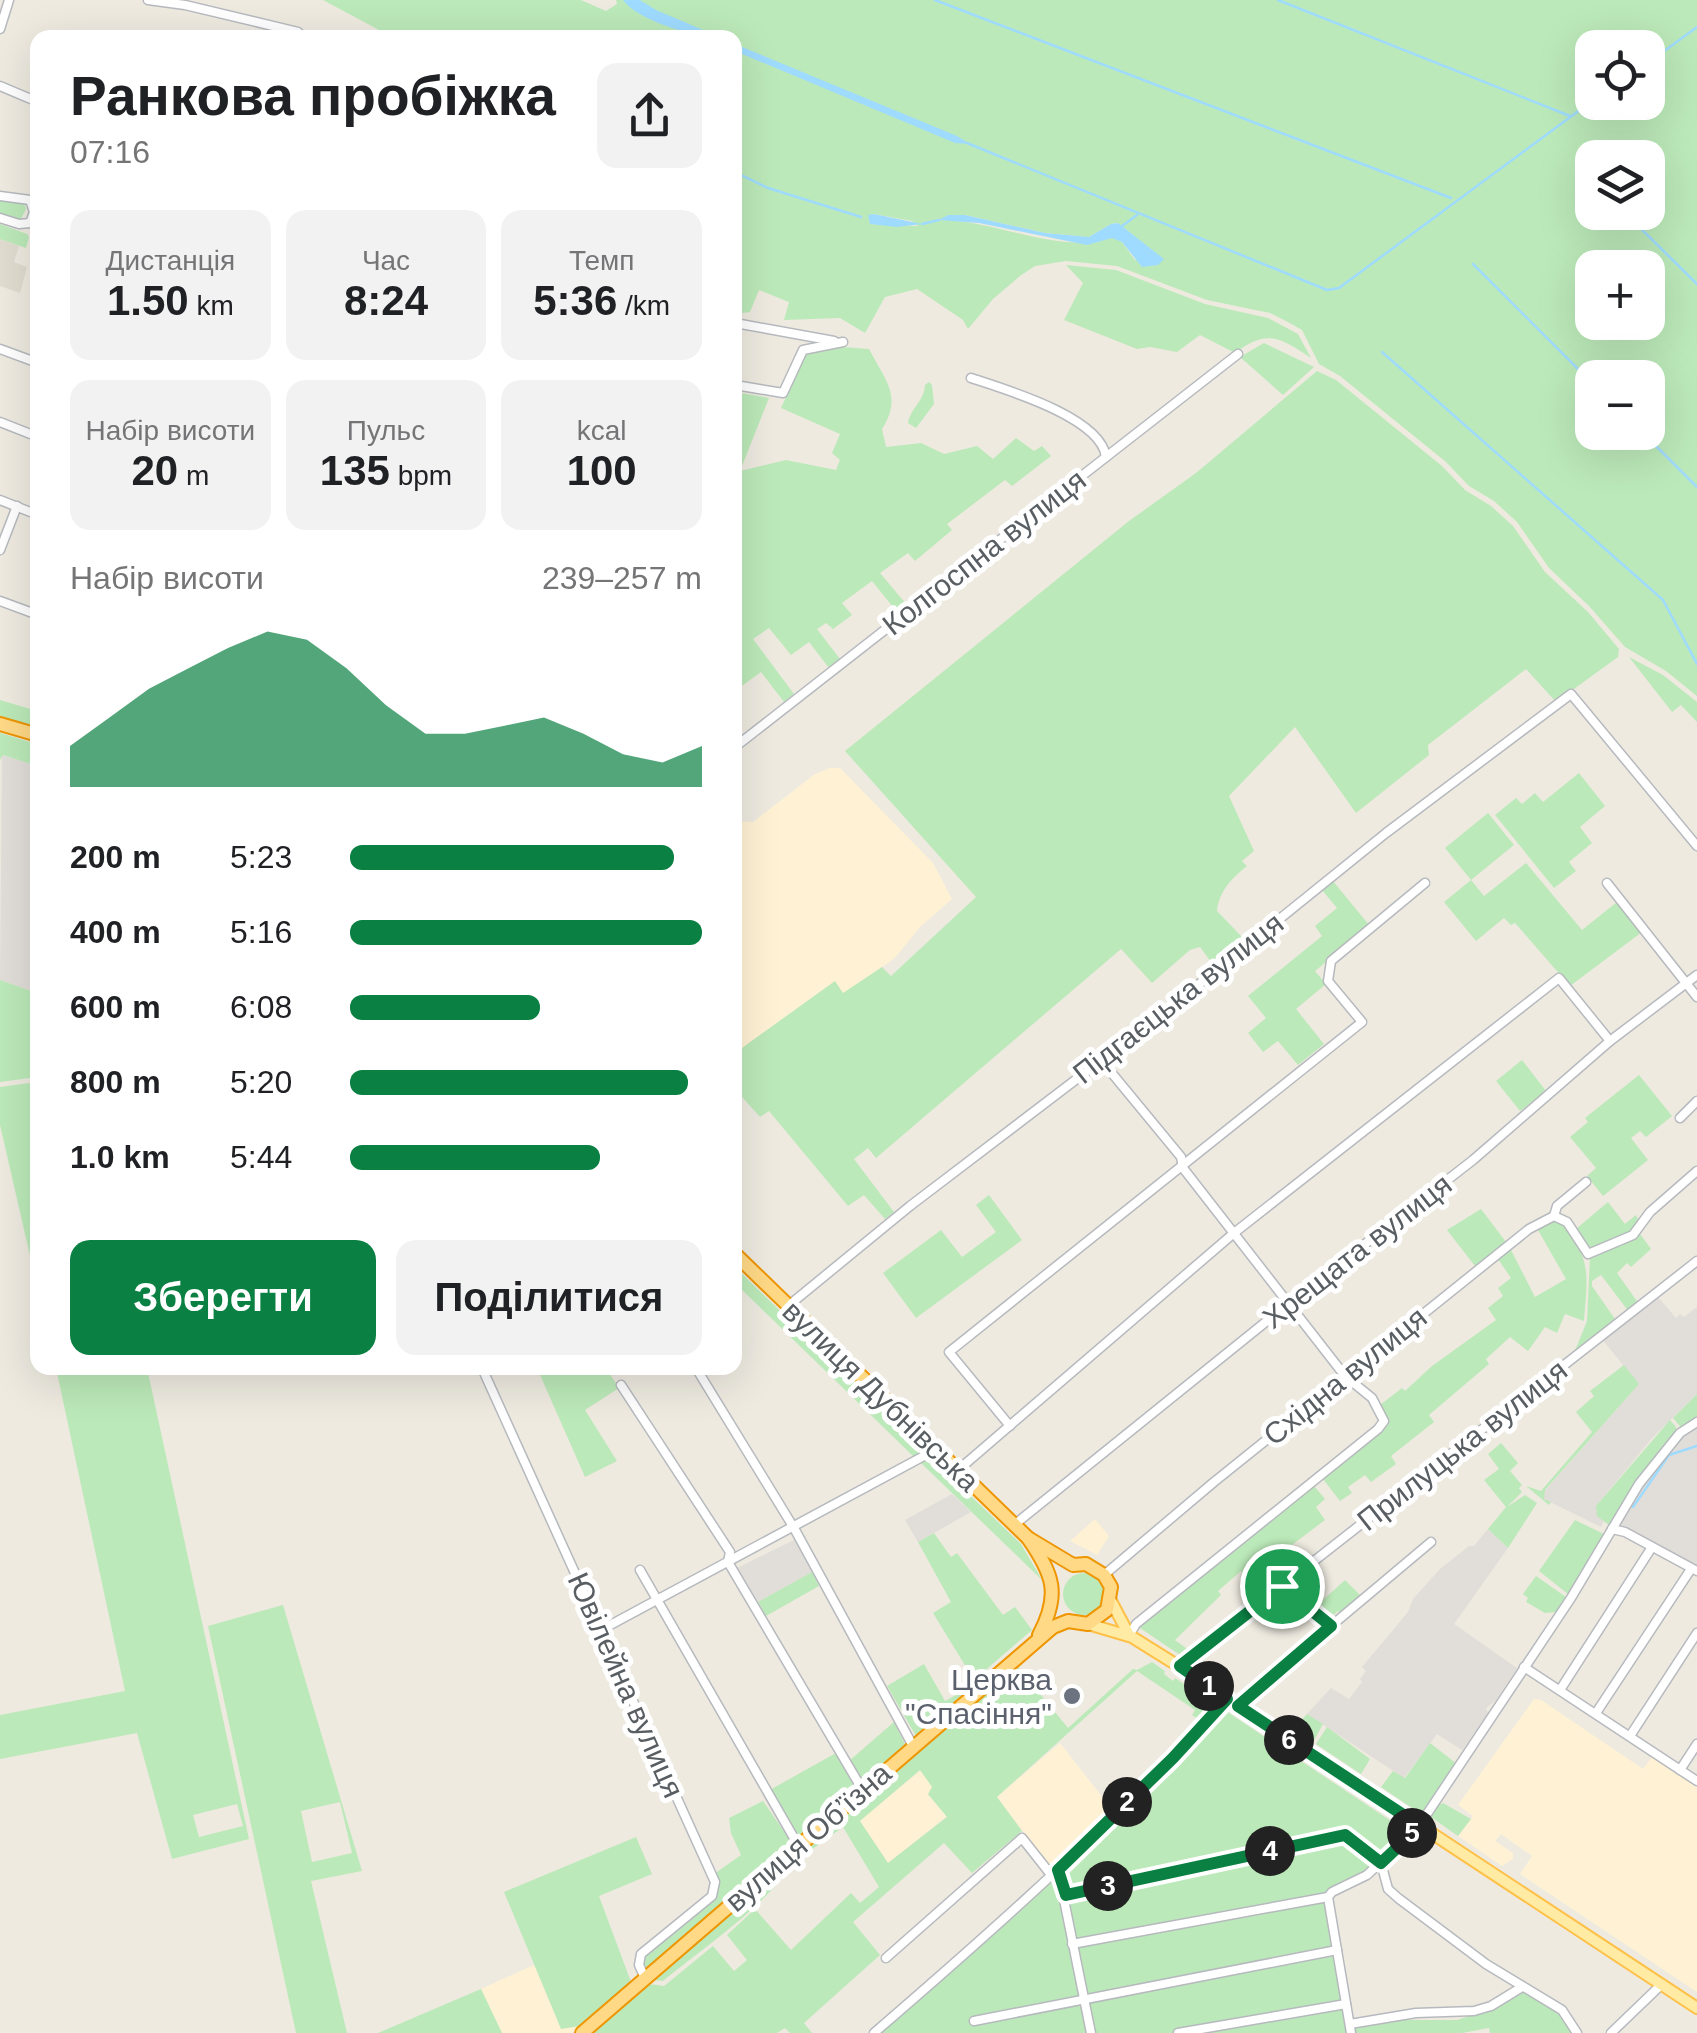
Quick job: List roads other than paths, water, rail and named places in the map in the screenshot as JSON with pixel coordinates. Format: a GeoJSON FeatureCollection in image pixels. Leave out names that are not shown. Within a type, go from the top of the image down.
{"type":"FeatureCollection","features":[{"type":"Feature","properties":{"kind":"highway"},"geometry":{"type":"LineString","coordinates":[[0,724],[30,732]]}},
{"type":"Feature","properties":{"kind":"highway","name":"вулиця Дубнівська"},"geometry":{"type":"LineString","coordinates":[[742,1261],[1028,1538]]}},
{"type":"Feature","properties":{"kind":"highway"},"geometry":{"type":"LineString","coordinates":[[1028,1538],[1073,1566]]}},
{"type":"Feature","properties":{"kind":"highway"},"geometry":{"type":"LineString","coordinates":[[1028,1538],[1053,1584],[1048,1618],[1035,1642]]}},
{"type":"Feature","properties":{"kind":"highway"},"geometry":{"type":"LineString","coordinates":[[1052,1600],[1068,1621],[1088,1624],[1099,1618],[1111,1601],[1111,1587],[1104,1575],[1086,1564],[1061,1572],[1053,1584]]}},
{"type":"Feature","properties":{"kind":"highway","name":"вулиця Об’їзна"},"geometry":{"type":"LineString","coordinates":[[582,2033],[862,1788],[1052,1627],[1068,1621]]}},
{"type":"Feature","properties":{"kind":"main road"},"geometry":{"type":"LineString","coordinates":[[1111,1601],[1131,1636]]}},
{"type":"Feature","properties":{"kind":"main road"},"geometry":{"type":"LineString","coordinates":[[1088,1624],[1131,1636],[1180,1666],[1697,2008]]}},
{"type":"Feature","properties":{"kind":"street"},"geometry":{"type":"LineString","coordinates":[[0,28],[9,0]]}},
{"type":"Feature","properties":{"kind":"street"},"geometry":{"type":"LineString","coordinates":[[148,0],[290,30]]}},
{"type":"Feature","properties":{"kind":"street"},"geometry":{"type":"LineString","coordinates":[[0,86],[30,99]]}},
{"type":"Feature","properties":{"kind":"street"},"geometry":{"type":"LineString","coordinates":[[0,196],[30,200]]}},
{"type":"Feature","properties":{"kind":"street"},"geometry":{"type":"LineString","coordinates":[[0,218],[30,223]]}},
{"type":"Feature","properties":{"kind":"street"},"geometry":{"type":"LineString","coordinates":[[742,324],[843,342],[804,350],[783,393],[742,386]]}},
{"type":"Feature","properties":{"kind":"street"},"geometry":{"type":"LineString","coordinates":[[0,349],[30,360]]}},
{"type":"Feature","properties":{"kind":"street"},"geometry":{"type":"LineString","coordinates":[[1106,457],[1238,354]]}},
{"type":"Feature","properties":{"kind":"street","name":"Колгоспна вулиця"},"geometry":{"type":"LineString","coordinates":[[742,743],[1106,457],[1097,438],[1064,414],[1038,400],[971,378]]}},
{"type":"Feature","properties":{"kind":"street"},"geometry":{"type":"LineString","coordinates":[[0,422],[30,433]]}},
{"type":"Feature","properties":{"kind":"street"},"geometry":{"type":"LineString","coordinates":[[0,500],[30,512]]}},
{"type":"Feature","properties":{"kind":"street"},"geometry":{"type":"LineString","coordinates":[[0,550],[17,506]]}},
{"type":"Feature","properties":{"kind":"street"},"geometry":{"type":"LineString","coordinates":[[0,601],[30,612]]}},
{"type":"Feature","properties":{"kind":"street","name":"Підгаєцька вулиця"},"geometry":{"type":"LineString","coordinates":[[788,1306],[1386,833],[1571,694],[1697,846]]}},
{"type":"Feature","properties":{"kind":"street"},"geometry":{"type":"LineString","coordinates":[[1607,883],[1697,997]]}},
{"type":"Feature","properties":{"kind":"street"},"geometry":{"type":"LineString","coordinates":[[1010,1426],[949,1352],[1362,1022],[1328,980],[1331,961],[1425,884]]}},
{"type":"Feature","properties":{"kind":"street","name":"Хрещата вулиця"},"geometry":{"type":"LineString","coordinates":[[1014,1524],[1473,1160],[1610,1040],[1697,975]]}},
{"type":"Feature","properties":{"kind":"street"},"geometry":{"type":"LineString","coordinates":[[957,1470],[1234,1233],[1559,978],[1610,1040]]}},
{"type":"Feature","properties":{"kind":"street"},"geometry":{"type":"LineString","coordinates":[[1102,1060],[1181,1156],[1183,1168],[1288,1304],[1345,1376],[1372,1398],[1382,1416],[1382,1425],[1307,1490],[1136,1624],[1131,1636]]}},
{"type":"Feature","properties":{"kind":"street"},"geometry":{"type":"LineString","coordinates":[[1680,1118],[1697,1100]]}},
{"type":"Feature","properties":{"kind":"street"},"geometry":{"type":"LineString","coordinates":[[1554,1216],[1567,1222],[1588,1254],[1633,1235],[1650,1212],[1697,1171]]}},
{"type":"Feature","properties":{"kind":"street","name":"Східна вулиця"},"geometry":{"type":"LineString","coordinates":[[1104,1575],[1529,1229],[1554,1216],[1557,1206],[1586,1182]]}},
{"type":"Feature","properties":{"kind":"street","name":"Прилуцька вулиця"},"geometry":{"type":"LineString","coordinates":[[1180,1666],[1697,1261]]}},
{"type":"Feature","properties":{"kind":"street","name":"Ювілейна вулиця"},"geometry":{"type":"LineString","coordinates":[[485,1375],[715,1882],[712,1896],[641,1954],[638,1964],[645,1978]]}},
{"type":"Feature","properties":{"kind":"street"},"geometry":{"type":"LineString","coordinates":[[700,1375],[794,1528],[913,1746]]}},
{"type":"Feature","properties":{"kind":"street"},"geometry":{"type":"LineString","coordinates":[[621,1385],[730,1552],[728,1562],[862,1788]]}},
{"type":"Feature","properties":{"kind":"street"},"geometry":{"type":"LineString","coordinates":[[1522,1987],[1491,2006],[1474,2011],[1416,2013],[1351,2029],[1328,1898],[1332,1892],[1368,1876],[1420,1826],[1639,1484],[1666,1449],[1697,1422]]}},
{"type":"Feature","properties":{"kind":"street"},"geometry":{"type":"LineString","coordinates":[[601,1630],[935,1450]]}},
{"type":"Feature","properties":{"kind":"street"},"geometry":{"type":"LineString","coordinates":[[1596,1713],[1694,1570],[1626,1532],[1612,1529]]}},
{"type":"Feature","properties":{"kind":"street"},"geometry":{"type":"LineString","coordinates":[[1238,1706],[1432,1542]]}},
{"type":"Feature","properties":{"kind":"street"},"geometry":{"type":"LineString","coordinates":[[1560,1690],[1652,1547]]}},
{"type":"Feature","properties":{"kind":"street"},"geometry":{"type":"LineString","coordinates":[[640,1570],[798,1845]]}},
{"type":"Feature","properties":{"kind":"street"},"geometry":{"type":"LineString","coordinates":[[1282,1586],[1331,1626]]}},
{"type":"Feature","properties":{"kind":"street"},"geometry":{"type":"LineString","coordinates":[[1630,1736],[1697,1633]]}},
{"type":"Feature","properties":{"kind":"street"},"geometry":{"type":"LineString","coordinates":[[1524,1668],[1697,1781]]}},
{"type":"Feature","properties":{"kind":"street"},"geometry":{"type":"LineString","coordinates":[[874,2033],[1055,1873],[1173,1758],[1227,1699]]}},
{"type":"Feature","properties":{"kind":"street"},"geometry":{"type":"LineString","coordinates":[[1680,1770],[1697,1744]]}},
{"type":"Feature","properties":{"kind":"street"},"geometry":{"type":"LineString","coordinates":[[1066,1895],[1345,1835],[1381,1863],[1388,1889],[1398,1898],[1522,1987],[1562,2010],[1577,2033]]}},
{"type":"Feature","properties":{"kind":"street"},"geometry":{"type":"LineString","coordinates":[[886,1958],[1022,1838],[1055,1873],[1066,1895],[1091,2033]]}},
{"type":"Feature","properties":{"kind":"street"},"geometry":{"type":"LineString","coordinates":[[1072,1944],[1328,1898]]}},
{"type":"Feature","properties":{"kind":"street"},"geometry":{"type":"LineString","coordinates":[[974,2021],[1337,1950]]}},
{"type":"Feature","properties":{"kind":"street"},"geometry":{"type":"LineString","coordinates":[[1611,2033],[1662,1984]]}},
{"type":"Feature","properties":{"kind":"street"},"geometry":{"type":"LineString","coordinates":[[1178,2033],[1346,2004]]}},
{"type":"Feature","properties":{"kind":"water"},"geometry":{"type":"Polygon","coordinates":[[[623,0],[640,0],[703,30],[667,26],[623,0]]]}},
{"type":"Feature","properties":{"kind":"water"},"geometry":{"type":"Polygon","coordinates":[[[742,47],[970,144],[955,143],[742,54],[742,47]]]}},
{"type":"Feature","properties":{"kind":"water"},"geometry":{"type":"Polygon","coordinates":[[[868,215],[922,224],[870,224],[868,215]]]}},
{"type":"Feature","properties":{"kind":"water"},"geometry":{"type":"Polygon","coordinates":[[[948,215],[1089,237],[1118,223],[1164,259],[1158,265],[1142,267],[1122,242],[1112,238],[1087,245],[979,223],[939,220],[948,215]]]}},
{"type":"Feature","properties":{"kind":"waterway"},"geometry":{"type":"LineString","coordinates":[[935,0],[1451,198]]}},
{"type":"Feature","properties":{"kind":"waterway"},"geometry":{"type":"LineString","coordinates":[[1278,0],[1570,116]]}},
{"type":"Feature","properties":{"kind":"waterway"},"geometry":{"type":"LineString","coordinates":[[1665,51],[1697,27]]}},
{"type":"Feature","properties":{"kind":"waterway"},"geometry":{"type":"LineString","coordinates":[[967,143],[1327,290],[1339,288],[1575,114]]}},
{"type":"Feature","properties":{"kind":"waterway"},"geometry":{"type":"LineString","coordinates":[[742,175],[768,188],[861,217]]}},
{"type":"Feature","properties":{"kind":"waterway"},"geometry":{"type":"LineString","coordinates":[[1122,226],[1137,215]]}},
{"type":"Feature","properties":{"kind":"waterway"},"geometry":{"type":"LineString","coordinates":[[922,224],[939,220]]}},
{"type":"Feature","properties":{"kind":"waterway"},"geometry":{"type":"LineString","coordinates":[[1642,230],[1697,284]]}},
{"type":"Feature","properties":{"kind":"waterway"},"geometry":{"type":"LineString","coordinates":[[1473,264],[1575,366]]}},
{"type":"Feature","properties":{"kind":"waterway"},"geometry":{"type":"LineString","coordinates":[[1382,352],[1663,600],[1697,664]]}},
{"type":"Feature","properties":{"kind":"waterway"},"geometry":{"type":"LineString","coordinates":[[1660,450],[1697,487]]}},
{"type":"Feature","properties":{"kind":"waterway"},"geometry":{"type":"LineString","coordinates":[[1633,1507],[1669,1455],[1697,1446]]}},
{"type":"Feature","properties":{"kind":"place","name":"Церква \"Спасіння\""},"geometry":{"type":"Point","coordinates":[1072,1696]}}]}
